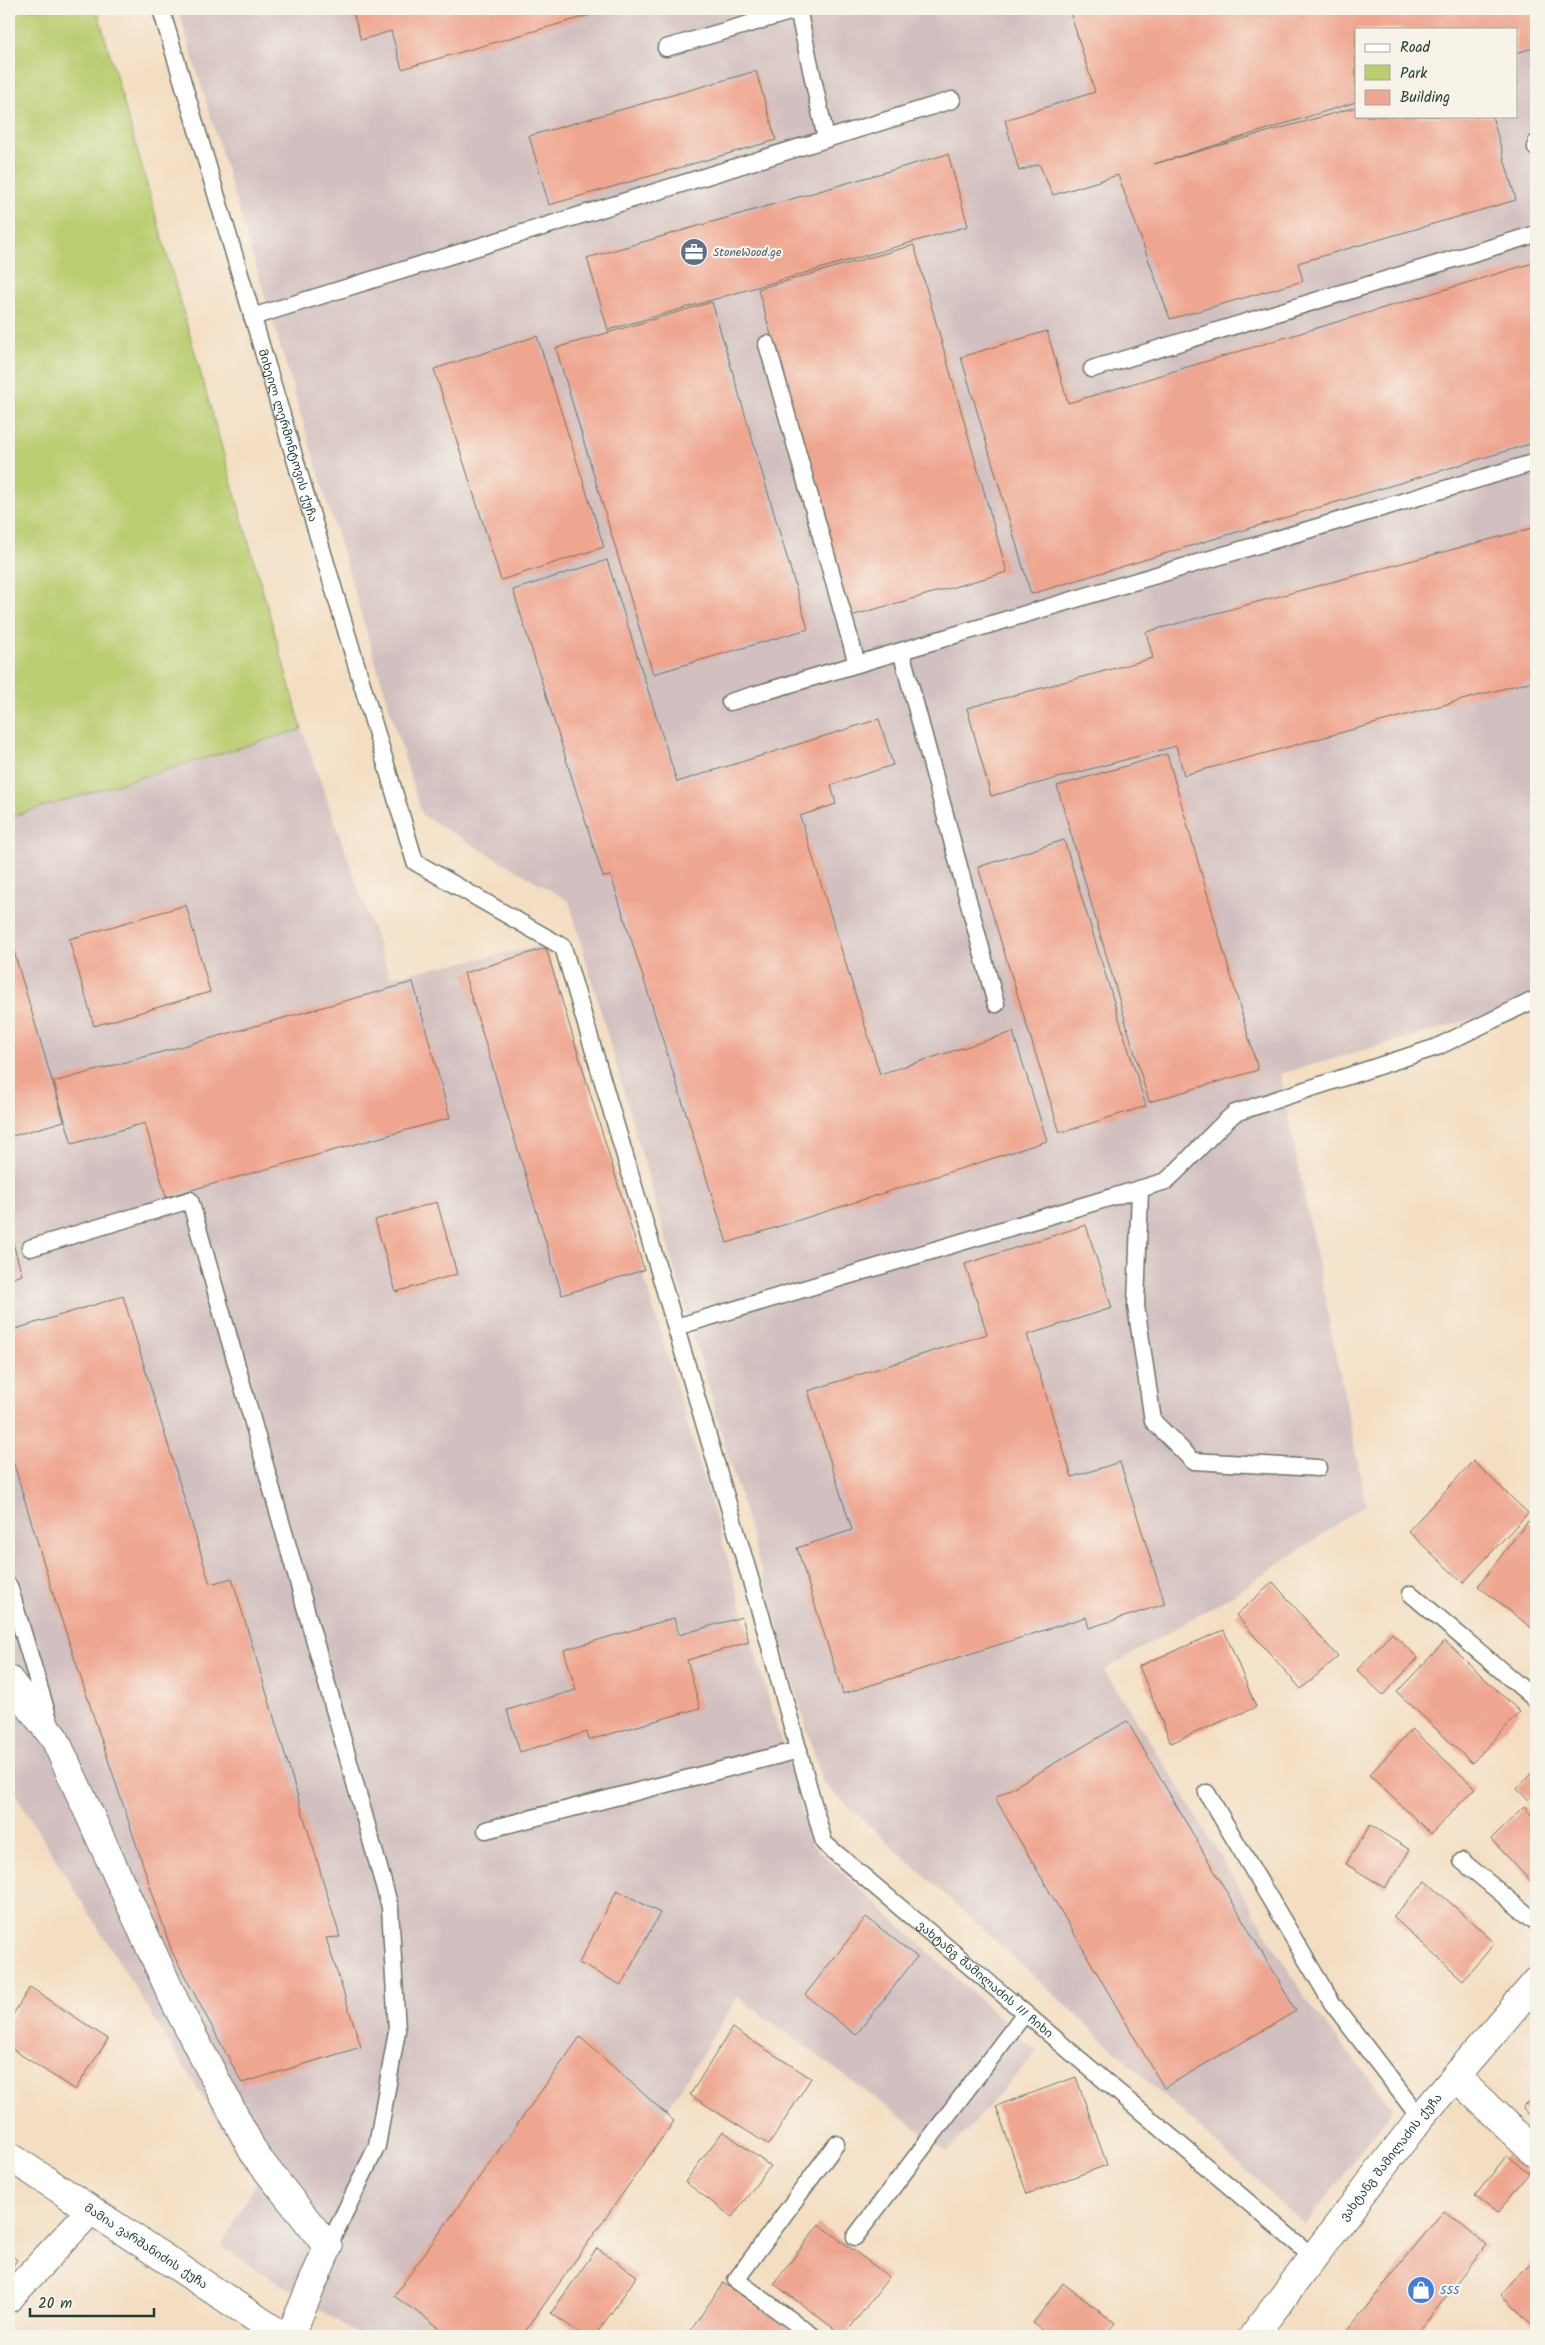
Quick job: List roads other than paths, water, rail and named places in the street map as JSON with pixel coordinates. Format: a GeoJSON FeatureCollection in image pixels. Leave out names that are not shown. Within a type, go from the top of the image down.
{"type":"FeatureCollection","features":[{"type":"Feature","properties":{"kind":"street"},"geometry":{"type":"LineString","coordinates":[[9,1680],[55,1739],[176,2004],[255,2155],[328,2247],[290,2336]]}},
{"type":"Feature","properties":{"kind":"street","name":"ვახტანგ შამილაძის ქუჩა"},"geometry":{"type":"LineString","coordinates":[[1253,2336],[1420,2118],[1536,1982]]}},
{"type":"Feature","properties":{"kind":"street"},"geometry":{"type":"LineString","coordinates":[[1456,2077],[1536,2152]]}},
{"type":"Feature","properties":{"kind":"street","name":"მამია ვარშანიძის ქუჩა"},"geometry":{"type":"LineString","coordinates":[[9,2156],[282,2336]]}},
{"type":"Feature","properties":{"kind":"street"},"geometry":{"type":"LineString","coordinates":[[9,2298],[91,2210]]}},
{"type":"Feature","properties":{"kind":"lane","name":"მიხეილ ლერმონტოვის ქუჩა"},"geometry":{"type":"LineString","coordinates":[[161,9],[416,862]]}},
{"type":"Feature","properties":{"kind":"lane"},"geometry":{"type":"LineString","coordinates":[[666,48],[798,9],[826,139]]}},
{"type":"Feature","properties":{"kind":"lane"},"geometry":{"type":"LineString","coordinates":[[252,317],[952,100]]}},
{"type":"Feature","properties":{"kind":"lane"},"geometry":{"type":"LineString","coordinates":[[1536,143],[1536,148]]}},
{"type":"Feature","properties":{"kind":"lane"},"geometry":{"type":"LineString","coordinates":[[1092,369],[1536,234]]}},
{"type":"Feature","properties":{"kind":"lane"},"geometry":{"type":"LineString","coordinates":[[767,344],[857,664]]}},
{"type":"Feature","properties":{"kind":"lane"},"geometry":{"type":"LineString","coordinates":[[730,702],[1536,462]]}},
{"type":"Feature","properties":{"kind":"lane"},"geometry":{"type":"LineString","coordinates":[[902,651],[996,1004]]}},
{"type":"Feature","properties":{"kind":"lane","name":"ვახტანგ შამილაძის III ჩიხი"},"geometry":{"type":"LineString","coordinates":[[416,862],[563,947],[766,1632],[824,1843],[1313,2257]]}},
{"type":"Feature","properties":{"kind":"lane"},"geometry":{"type":"LineString","coordinates":[[676,1327],[1166,1181],[1188,1162],[1214,1130],[1235,1113],[1437,1046],[1536,999]]}},
{"type":"Feature","properties":{"kind":"lane"},"geometry":{"type":"LineString","coordinates":[[1140,1190],[1136,1306],[1153,1421],[1193,1461],[1318,1468]]}},
{"type":"Feature","properties":{"kind":"lane"},"geometry":{"type":"LineString","coordinates":[[30,1248],[190,1200],[390,1906],[397,2031],[378,2146],[328,2247]]}},
{"type":"Feature","properties":{"kind":"lane"},"geometry":{"type":"LineString","coordinates":[[9,1586],[55,1739]]}},
{"type":"Feature","properties":{"kind":"lane"},"geometry":{"type":"LineString","coordinates":[[1411,1594],[1536,1700]]}},
{"type":"Feature","properties":{"kind":"lane"},"geometry":{"type":"LineString","coordinates":[[486,1830],[799,1750]]}},
{"type":"Feature","properties":{"kind":"lane"},"geometry":{"type":"LineString","coordinates":[[1207,1793],[1332,2003],[1420,2118]]}},
{"type":"Feature","properties":{"kind":"lane"},"geometry":{"type":"LineString","coordinates":[[1462,1861],[1536,1922]]}},
{"type":"Feature","properties":{"kind":"lane"},"geometry":{"type":"LineString","coordinates":[[855,2237],[1025,2012]]}},
{"type":"Feature","properties":{"kind":"lane"},"geometry":{"type":"LineString","coordinates":[[813,2336],[736,2280],[836,2144]]}},
{"type":"Feature","properties":{"kind":"place","name":"StoneWood.ge"},"geometry":{"type":"Point","coordinates":[694,252]}},
{"type":"Feature","properties":{"kind":"place","name":"555"},"geometry":{"type":"Point","coordinates":[1421,2290]}}]}
